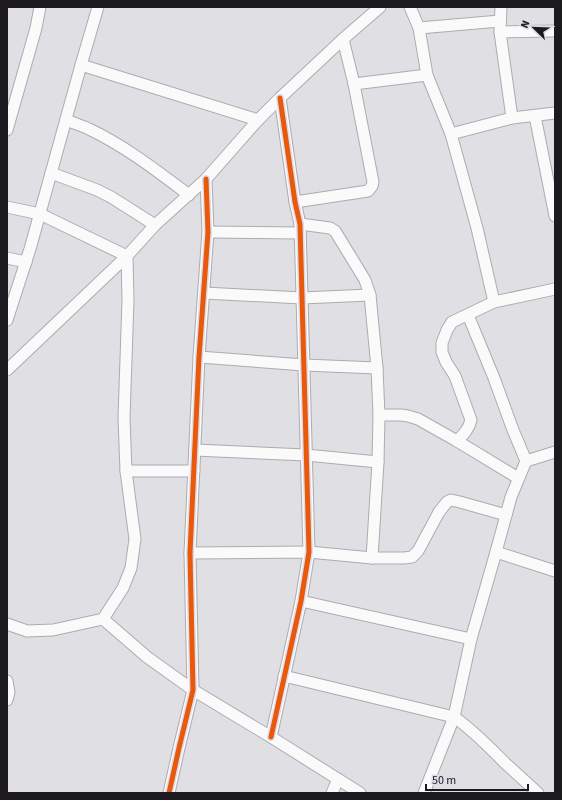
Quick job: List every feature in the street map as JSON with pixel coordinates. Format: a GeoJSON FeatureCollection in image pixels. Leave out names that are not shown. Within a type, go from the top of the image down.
{"type":"FeatureCollection","features":[{"type":"Feature","properties":{"kind":"street"},"geometry":{"type":"LineString","coordinates":[[7,130],[9,117],[34,35],[40,7]]}},
{"type":"Feature","properties":{"kind":"street"},"geometry":{"type":"LineString","coordinates":[[7,320],[40,214],[98,7]]}},
{"type":"Feature","properties":{"kind":"street"},"geometry":{"type":"LineString","coordinates":[[7,370],[127,256],[155,225],[206,179],[258,120],[280,98],[343,39],[380,7]]}},
{"type":"Feature","properties":{"kind":"street"},"geometry":{"type":"LineString","coordinates":[[410,7],[418,28],[427,75],[451,134],[477,228],[494,302]]}},
{"type":"Feature","properties":{"kind":"street"},"geometry":{"type":"LineString","coordinates":[[501,7],[500,27],[512,118]]}},
{"type":"Feature","properties":{"kind":"street"},"geometry":{"type":"LineString","coordinates":[[418,28],[500,27],[555,31]]}},
{"type":"Feature","properties":{"kind":"street"},"geometry":{"type":"LineString","coordinates":[[295,202],[368,191],[372,186],[373,182],[354,84],[343,39]]}},
{"type":"Feature","properties":{"kind":"street"},"geometry":{"type":"LineString","coordinates":[[81,65],[258,120]]}},
{"type":"Feature","properties":{"kind":"street"},"geometry":{"type":"LineString","coordinates":[[354,84],[427,75]]}},
{"type":"Feature","properties":{"kind":"street"},"geometry":{"type":"LineString","coordinates":[[271,737],[301,601],[309,552],[300,229],[280,98]]}},
{"type":"Feature","properties":{"kind":"street"},"geometry":{"type":"LineString","coordinates":[[451,134],[512,118],[555,113]]}},
{"type":"Feature","properties":{"kind":"street"},"geometry":{"type":"LineString","coordinates":[[535,116],[555,216]]}},
{"type":"Feature","properties":{"kind":"street"},"geometry":{"type":"LineString","coordinates":[[66,120],[88,129],[120,146],[144,161],[189,195]]}},
{"type":"Feature","properties":{"kind":"street"},"geometry":{"type":"LineString","coordinates":[[51,173],[104,194],[155,225]]}},
{"type":"Feature","properties":{"kind":"street"},"geometry":{"type":"LineString","coordinates":[[169,793],[193,690],[190,553],[199,357],[208,232],[206,179]]}},
{"type":"Feature","properties":{"kind":"street"},"geometry":{"type":"LineString","coordinates":[[7,207],[40,214],[127,256]]}},
{"type":"Feature","properties":{"kind":"street"},"geometry":{"type":"LineString","coordinates":[[208,232],[330,228],[335,231],[365,280],[370,295],[377,368],[379,415],[378,462],[372,558]]}},
{"type":"Feature","properties":{"kind":"street"},"geometry":{"type":"LineString","coordinates":[[7,624],[26,631],[53,630],[103,619],[123,588],[131,568],[135,539],[126,471],[124,418],[128,300],[127,256]]}},
{"type":"Feature","properties":{"kind":"street"},"geometry":{"type":"LineString","coordinates":[[7,258],[26,262]]}},
{"type":"Feature","properties":{"kind":"street"},"geometry":{"type":"LineString","coordinates":[[457,441],[467,430],[471,420],[455,376],[446,362],[442,352],[442,343],[452,322],[494,302],[555,289]]}},
{"type":"Feature","properties":{"kind":"street"},"geometry":{"type":"LineString","coordinates":[[204,293],[302,298],[370,295]]}},
{"type":"Feature","properties":{"kind":"street"},"geometry":{"type":"LineString","coordinates":[[468,315],[526,461]]}},
{"type":"Feature","properties":{"kind":"street"},"geometry":{"type":"LineString","coordinates":[[199,357],[304,365],[377,368]]}},
{"type":"Feature","properties":{"kind":"street"},"geometry":{"type":"LineString","coordinates":[[379,415],[401,415],[418,419],[518,478]]}},
{"type":"Feature","properties":{"kind":"street"},"geometry":{"type":"LineString","coordinates":[[195,450],[306,455],[378,462]]}},
{"type":"Feature","properties":{"kind":"street"},"geometry":{"type":"LineString","coordinates":[[424,793],[454,717],[471,639],[511,497],[518,478],[526,461],[555,452]]}},
{"type":"Feature","properties":{"kind":"street"},"geometry":{"type":"LineString","coordinates":[[126,471],[194,471]]}},
{"type":"Feature","properties":{"kind":"street"},"geometry":{"type":"LineString","coordinates":[[190,553],[309,552],[372,558],[404,558],[412,557],[418,551],[439,512],[447,502],[451,500],[506,515]]}},
{"type":"Feature","properties":{"kind":"street"},"geometry":{"type":"LineString","coordinates":[[496,552],[555,571]]}},
{"type":"Feature","properties":{"kind":"street"},"geometry":{"type":"LineString","coordinates":[[301,601],[471,639]]}},
{"type":"Feature","properties":{"kind":"street"},"geometry":{"type":"LineString","coordinates":[[103,619],[147,657],[193,690],[360,793]]}},
{"type":"Feature","properties":{"kind":"street"},"geometry":{"type":"LineString","coordinates":[[284,676],[454,717],[478,735],[538,793]]}},
{"type":"Feature","properties":{"kind":"street"},"geometry":{"type":"LineString","coordinates":[[7,681],[9,692],[7,700]]}},
{"type":"Feature","properties":{"kind":"street"},"geometry":{"type":"LineString","coordinates":[[332,793],[338,779]]}},
{"type":"Feature","properties":{"kind":"cycle path"},"geometry":{"type":"LineString","coordinates":[[271,737],[301,601],[309,552],[300,224],[295,202],[280,98]]}},
{"type":"Feature","properties":{"kind":"cycle path"},"geometry":{"type":"LineString","coordinates":[[169,793],[193,690],[190,553],[199,357],[208,232],[206,179]]}}]}
